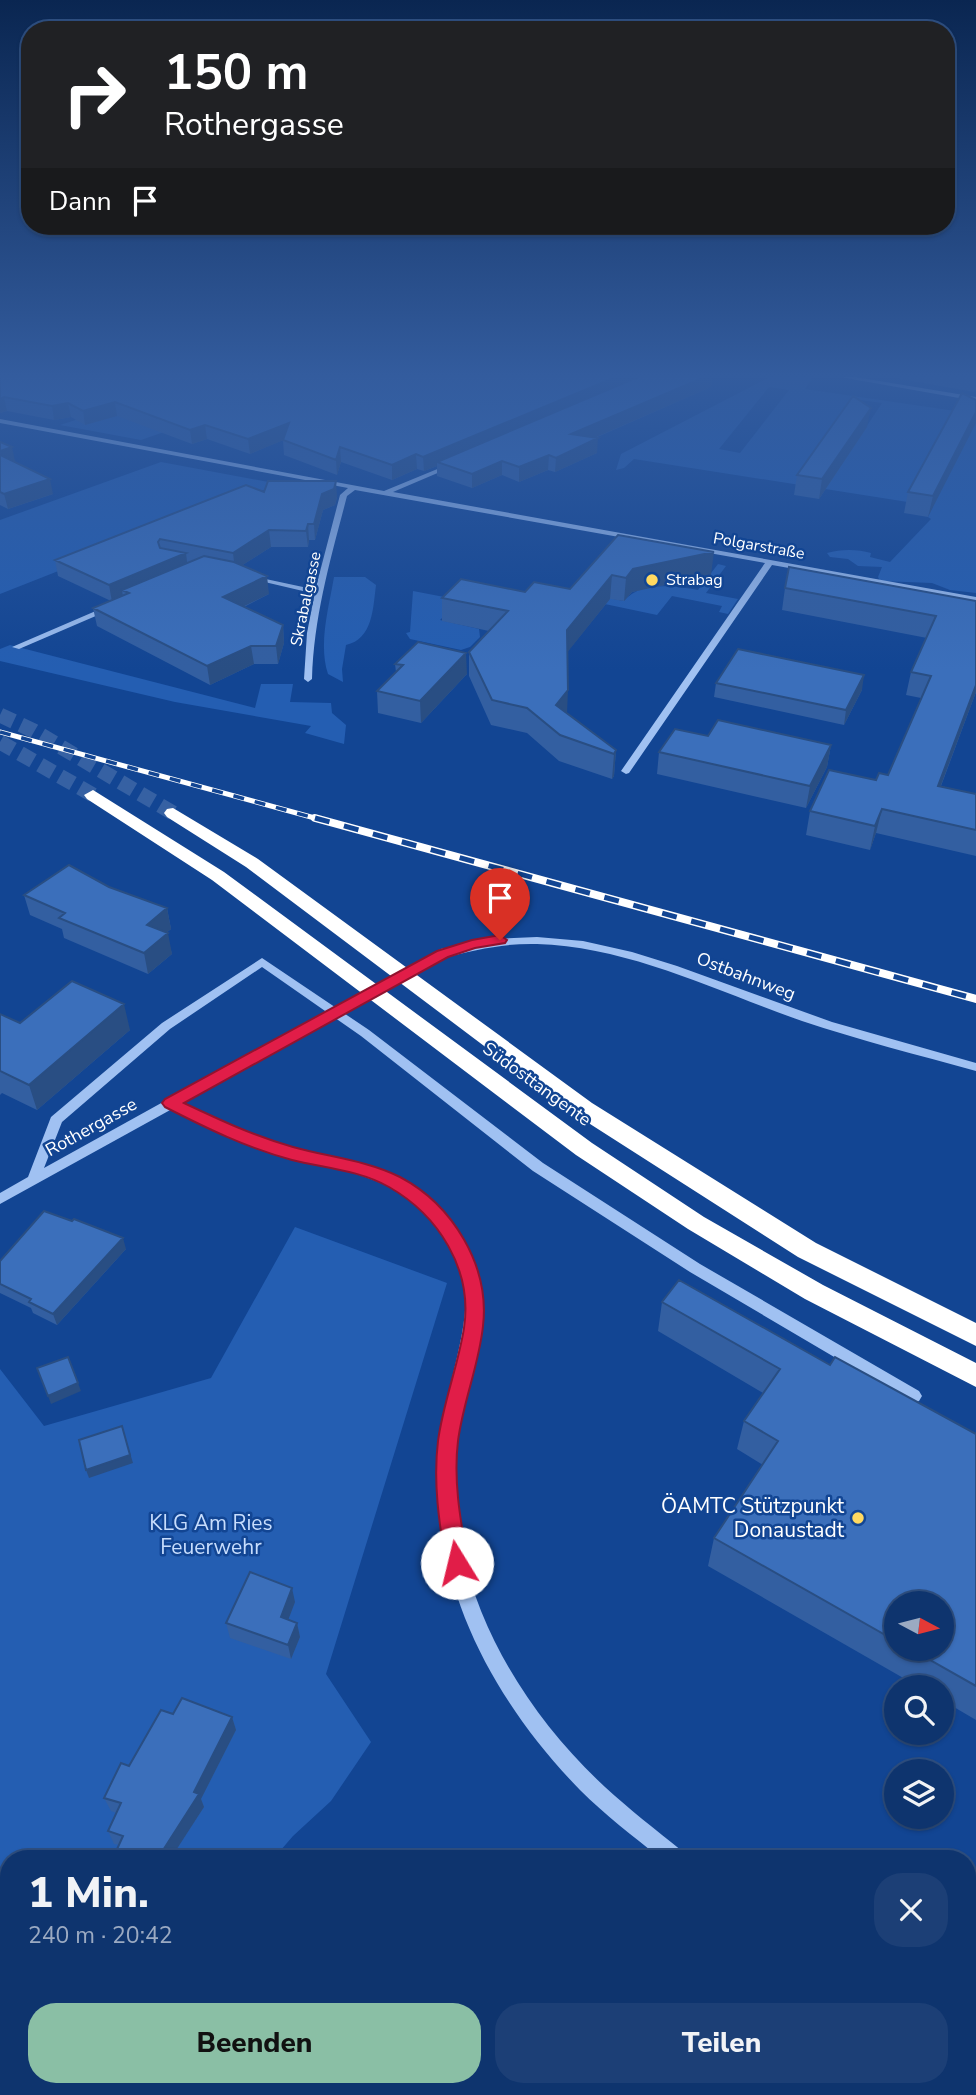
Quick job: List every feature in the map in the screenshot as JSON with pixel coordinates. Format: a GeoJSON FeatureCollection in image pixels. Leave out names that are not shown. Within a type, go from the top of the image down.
{"type":"FeatureCollection","features":[{"type":"Feature","properties":{"kind":"highway","name":"Südosttangente"},"geometry":{"type":"LineString","coordinates":[[93,795],[218,876],[584,1149],[696,1223],[814,1292],[976,1376]]}},
{"type":"Feature","properties":{"kind":"highway","name":"Südosttangente"},"geometry":{"type":"LineString","coordinates":[[173,813],[252,863],[584,1109],[807,1250],[976,1335]]}},
{"type":"Feature","properties":{"kind":"street","name":"Polgarstraße"},"geometry":{"type":"LineString","coordinates":[[283,475],[976,599]]}},
{"type":"Feature","properties":{"kind":"street"},"geometry":{"type":"LineString","coordinates":[[384,493],[428,475]]}},
{"type":"Feature","properties":{"kind":"street","name":"Skrabalgasse"},"geometry":{"type":"LineString","coordinates":[[309,679],[308,658],[321,590],[344,495],[353,488]]}},
{"type":"Feature","properties":{"kind":"street"},"geometry":{"type":"LineString","coordinates":[[626,771],[770,562]]}},
{"type":"Feature","properties":{"kind":"street"},"geometry":{"type":"LineString","coordinates":[[247,576],[303,589],[321,590]]}},
{"type":"Feature","properties":{"kind":"street"},"geometry":{"type":"LineString","coordinates":[[16,647],[119,605]]}},
{"type":"Feature","properties":{"kind":"street","name":"Rothergasse"},"geometry":{"type":"LineString","coordinates":[[0,1199],[443,954],[472,944],[500,940]]}},
{"type":"Feature","properties":{"kind":"street","name":"Ostbahnweg"},"geometry":{"type":"LineString","coordinates":[[500,940],[556,940],[631,956],[689,973],[808,1018],[976,1067]]}},
{"type":"Feature","properties":{"kind":"street"},"geometry":{"type":"LineString","coordinates":[[34,1178],[56,1120],[166,1026],[262,962],[365,1033],[538,1167],[695,1268],[914,1396]]}},
{"type":"Feature","properties":{"kind":"street"},"geometry":{"type":"LineString","coordinates":[[171,1103],[229,1132],[292,1154],[353,1166],[394,1182],[429,1207],[454,1237],[473,1281],[474,1325],[448,1441],[447,1500],[457,1563],[478,1631],[527,1716],[589,1785],[666,1850]]}},
{"type":"Feature","properties":{"kind":"green space"},"geometry":{"type":"Polygon","coordinates":[[[126,475],[229,475],[279,484],[0,594],[0,520],[126,475]]]}},
{"type":"Feature","properties":{"kind":"green space"},"geometry":{"type":"Polygon","coordinates":[[[734,475],[976,475],[976,593],[950,590],[932,583],[880,581],[878,577],[882,567],[858,566],[848,559],[830,557],[827,553],[860,551],[871,553],[870,557],[890,562],[931,519],[928,517],[933,506],[734,475]]]}},
{"type":"Feature","properties":{"kind":"green space"},"geometry":{"type":"Polygon","coordinates":[[[718,564],[726,566],[706,593],[738,599],[728,614],[719,612],[722,606],[672,596],[657,615],[581,599],[586,594],[624,601],[639,590],[658,586],[698,590],[718,564]]]}},
{"type":"Feature","properties":{"kind":"green space"},"geometry":{"type":"Polygon","coordinates":[[[334,577],[365,577],[376,585],[367,629],[355,642],[346,645],[343,682],[328,674],[325,662],[325,625],[334,577]]]}},
{"type":"Feature","properties":{"kind":"green space"},"geometry":{"type":"Polygon","coordinates":[[[413,591],[460,600],[440,620],[479,629],[480,637],[470,647],[461,650],[410,639],[406,633],[410,632],[413,591]]]}},
{"type":"Feature","properties":{"kind":"green space"},"geometry":{"type":"Polygon","coordinates":[[[10,645],[255,708],[261,684],[293,684],[290,702],[331,703],[332,713],[346,725],[344,744],[305,733],[311,726],[175,702],[0,661],[0,649],[10,645]]]}},
{"type":"Feature","properties":{"kind":"green space","name":"KLG Am Ries Feuerwehr"},"geometry":{"type":"Polygon","coordinates":[[[295,1227],[447,1283],[326,1674],[371,1742],[331,1801],[281,1850],[0,1850],[0,1369],[44,1426],[211,1378],[295,1227]]]}},
{"type":"Feature","properties":{"kind":"building"},"geometry":{"type":"Polygon","coordinates":[[[0,475],[41,475],[50,479],[4,494],[0,492],[0,475]]]}},
{"type":"Feature","properties":{"kind":"building"},"geometry":{"type":"Polygon","coordinates":[[[797,475],[825,475],[822,479],[797,475]]]}},
{"type":"Feature","properties":{"kind":"building"},"geometry":{"type":"Polygon","coordinates":[[[917,475],[944,475],[933,496],[908,492],[917,475]]]}},
{"type":"Feature","properties":{"kind":"building"},"geometry":{"type":"Polygon","coordinates":[[[268,481],[336,481],[334,489],[322,494],[314,524],[308,524],[306,531],[269,530],[233,553],[160,539],[160,548],[186,553],[109,585],[55,560],[246,485],[264,492],[268,481]]]}},
{"type":"Feature","properties":{"kind":"building"},"geometry":{"type":"Polygon","coordinates":[[[618,535],[714,552],[633,569],[626,578],[612,575],[567,630],[568,690],[556,705],[616,750],[614,754],[560,735],[527,708],[492,700],[469,652],[508,611],[442,598],[461,579],[525,592],[534,582],[570,589],[618,535]]]}},
{"type":"Feature","properties":{"kind":"building"},"geometry":{"type":"Polygon","coordinates":[[[204,556],[234,562],[267,576],[223,597],[283,625],[276,646],[251,646],[207,666],[93,608],[129,593],[122,590],[204,556]]]}},
{"type":"Feature","properties":{"kind":"building"},"geometry":{"type":"Polygon","coordinates":[[[789,567],[976,601],[976,685],[938,786],[976,794],[976,830],[882,809],[875,826],[810,811],[829,770],[876,780],[879,773],[888,775],[931,676],[911,672],[936,616],[785,588],[789,567]]]}},
{"type":"Feature","properties":{"kind":"building"},"geometry":{"type":"Polygon","coordinates":[[[418,642],[466,653],[420,701],[377,691],[403,665],[395,664],[418,642]]]}},
{"type":"Feature","properties":{"kind":"building"},"geometry":{"type":"Polygon","coordinates":[[[738,649],[864,675],[846,710],[716,683],[738,649]]]}},
{"type":"Feature","properties":{"kind":"building"},"geometry":{"type":"Polygon","coordinates":[[[718,720],[831,745],[810,786],[659,752],[675,729],[708,736],[718,720]]]}},
{"type":"Feature","properties":{"kind":"building"},"geometry":{"type":"Polygon","coordinates":[[[69,865],[109,887],[167,908],[147,925],[168,933],[144,953],[59,918],[65,913],[24,895],[69,865]]]}},
{"type":"Feature","properties":{"kind":"building"},"geometry":{"type":"Polygon","coordinates":[[[72,981],[124,1004],[29,1085],[0,1071],[0,1014],[20,1023],[72,981]]]}},
{"type":"Feature","properties":{"kind":"building"},"geometry":{"type":"Polygon","coordinates":[[[44,1211],[72,1221],[74,1219],[123,1238],[53,1314],[29,1302],[31,1299],[0,1284],[0,1261],[44,1211]]]}},
{"type":"Feature","properties":{"kind":"building","name":"ÖAMTC Stützpunkt Donaustadt"},"geometry":{"type":"Polygon","coordinates":[[[679,1280],[830,1365],[835,1357],[976,1434],[976,1686],[932,1661],[954,1661],[954,1591],[884,1591],[884,1634],[714,1538],[778,1441],[744,1421],[780,1369],[662,1302],[679,1280]]]}},
{"type":"Feature","properties":{"kind":"building"},"geometry":{"type":"Polygon","coordinates":[[[68,1357],[78,1383],[48,1396],[37,1368],[68,1357]]]}},
{"type":"Feature","properties":{"kind":"building"},"geometry":{"type":"Polygon","coordinates":[[[122,1426],[130,1455],[86,1470],[79,1440],[122,1426]]]}},
{"type":"Feature","properties":{"kind":"building"},"geometry":{"type":"Polygon","coordinates":[[[250,1572],[292,1588],[281,1617],[297,1623],[288,1645],[226,1623],[250,1572]]]}},
{"type":"Feature","properties":{"kind":"building"},"geometry":{"type":"Polygon","coordinates":[[[182,1698],[232,1717],[194,1792],[199,1794],[163,1850],[117,1850],[123,1836],[108,1831],[121,1803],[104,1798],[121,1763],[129,1766],[161,1710],[173,1714],[182,1698]]]}},
{"type":"Feature","properties":{"kind":"tunnel"},"geometry":{"type":"LineString","coordinates":[[0,715],[34,731],[173,813]]}},
{"type":"Feature","properties":{"kind":"tunnel"},"geometry":{"type":"LineString","coordinates":[[0,742],[93,795]]}},
{"type":"Feature","properties":{"kind":"railway"},"geometry":{"type":"LineString","coordinates":[[0,732],[322,820]]}},
{"type":"Feature","properties":{"kind":"railway"},"geometry":{"type":"LineString","coordinates":[[315,818],[976,999]]}},
{"type":"Feature","properties":{"kind":"place","name":"Strabag"},"geometry":{"type":"Point","coordinates":[652,580]}},
{"type":"Feature","properties":{"kind":"place","name":"ÖAMTC Stützpunkt Donaustadt"},"geometry":{"type":"Point","coordinates":[858,1518]}},
{"type":"Feature","properties":{"kind":"route"},"geometry":{"type":"LineString","coordinates":[[457,1563],[447,1500],[448,1441],[474,1325],[473,1281],[462,1250],[454,1237],[429,1207],[394,1182],[353,1166],[292,1154],[229,1132],[171,1103],[443,954],[472,944],[500,940]]}}]}
